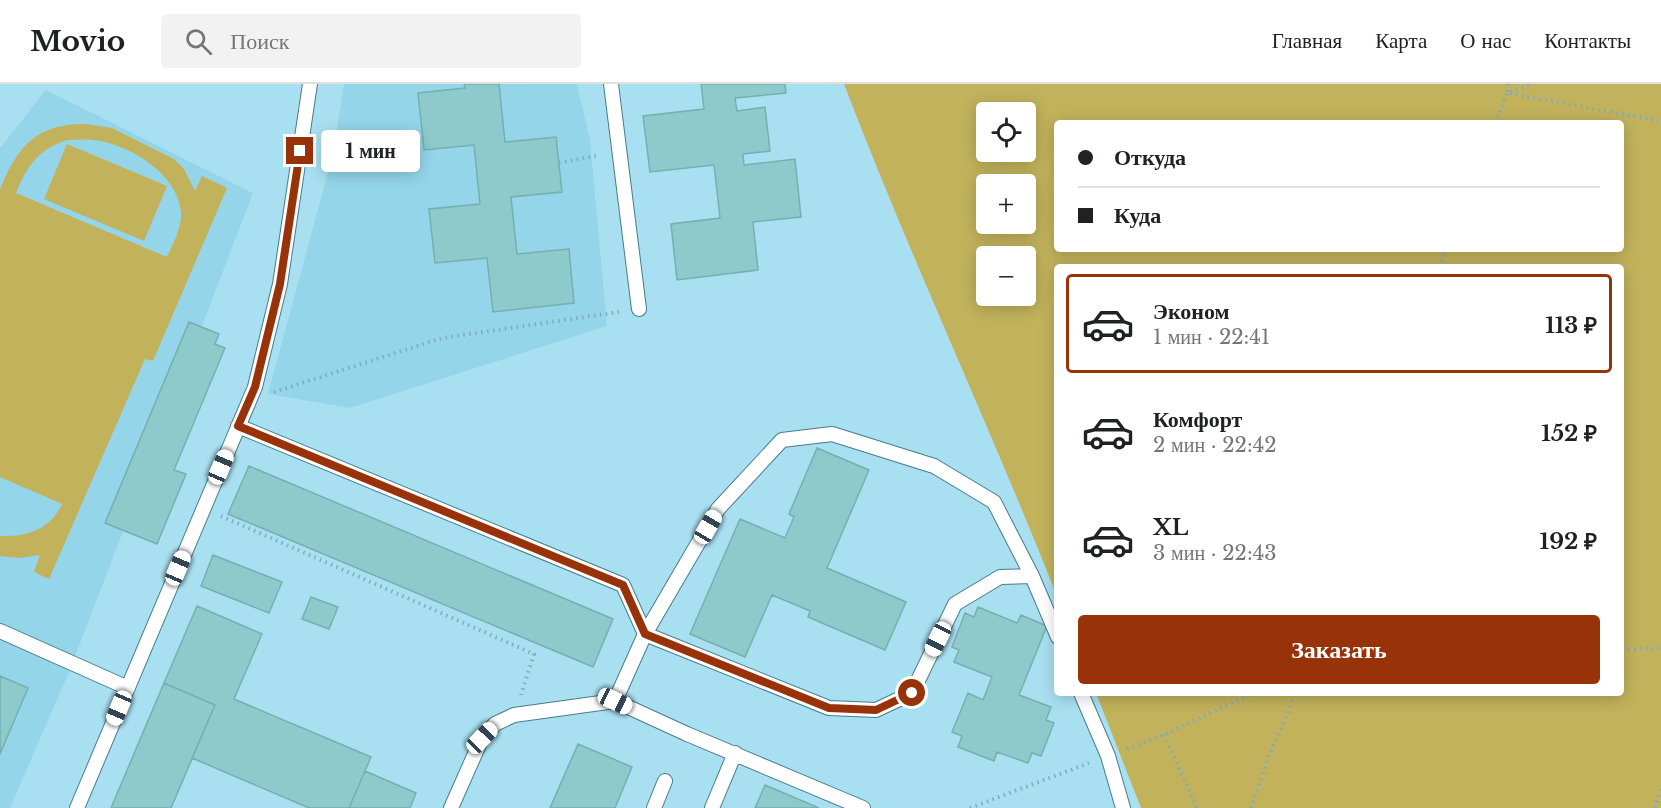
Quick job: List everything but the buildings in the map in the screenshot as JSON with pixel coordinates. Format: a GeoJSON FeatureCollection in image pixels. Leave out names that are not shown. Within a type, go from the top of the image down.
{"type":"FeatureCollection","features":[{"type":"Feature","properties":{"kind":"lane"},"geometry":{"type":"LineString","coordinates":[[77,808],[255,387],[280,284],[310,84]]}},
{"type":"Feature","properties":{"kind":"lane"},"geometry":{"type":"LineString","coordinates":[[611,84],[639,309]]}},
{"type":"Feature","properties":{"kind":"lane"},"geometry":{"type":"LineString","coordinates":[[238,426],[623,585],[645,634],[829,708],[876,710],[912,693],[955,604],[1000,577],[1032,576]]}},
{"type":"Feature","properties":{"kind":"lane"},"geometry":{"type":"LineString","coordinates":[[615,701],[645,634],[718,509],[782,440],[832,434],[934,466],[994,502],[1032,576],[1054,628]]}},
{"type":"Feature","properties":{"kind":"lane"},"geometry":{"type":"LineString","coordinates":[[0,631],[128,688]]}},
{"type":"Feature","properties":{"kind":"lane"},"geometry":{"type":"LineString","coordinates":[[1082,696],[1108,756],[1123,808]]}},
{"type":"Feature","properties":{"kind":"lane"},"geometry":{"type":"LineString","coordinates":[[451,808],[482,738],[495,724],[514,715],[615,701],[863,808]]}},
{"type":"Feature","properties":{"kind":"lane"},"geometry":{"type":"LineString","coordinates":[[712,808],[735,753]]}},
{"type":"Feature","properties":{"kind":"lane"},"geometry":{"type":"LineString","coordinates":[[654,808],[665,781]]}},
{"type":"Feature","properties":{"kind":"path"},"geometry":{"type":"LineString","coordinates":[[1496,120],[1507,93],[1508,84]]}},
{"type":"Feature","properties":{"kind":"path"},"geometry":{"type":"LineString","coordinates":[[1507,93],[1530,84]]}},
{"type":"Feature","properties":{"kind":"path"},"geometry":{"type":"LineString","coordinates":[[1507,93],[1661,121]]}},
{"type":"Feature","properties":{"kind":"path"},"geometry":{"type":"LineString","coordinates":[[255,387],[268,394],[442,338],[639,309]]}},
{"type":"Feature","properties":{"kind":"path"},"geometry":{"type":"LineString","coordinates":[[204,508],[534,654],[514,715]]}},
{"type":"Feature","properties":{"kind":"path"},"geometry":{"type":"LineString","coordinates":[[1624,650],[1661,648]]}},
{"type":"Feature","properties":{"kind":"path"},"geometry":{"type":"LineString","coordinates":[[1251,808],[1295,696]]}},
{"type":"Feature","properties":{"kind":"path"},"geometry":{"type":"LineString","coordinates":[[1164,735],[1197,808]]}},
{"type":"Feature","properties":{"kind":"path"},"geometry":{"type":"LineString","coordinates":[[1655,808],[1661,789]]}},
{"type":"Feature","properties":{"kind":"shaded area"},"geometry":{"type":"Polygon","coordinates":[[[344,84],[577,84],[590,140],[607,326],[350,408],[268,394],[334,150],[344,84]]]}},
{"type":"Feature","properties":{"kind":"shaded area"},"geometry":{"type":"Polygon","coordinates":[[[844,84],[1661,84],[1661,808],[1141,808],[1097,696],[1624,696],[1624,264],[1054,264],[1054,589],[922,277],[844,84]]]}},
{"type":"Feature","properties":{"kind":"shaded area"},"geometry":{"type":"Polygon","coordinates":[[[46,90],[253,193],[69,672],[10,808],[0,808],[0,148],[46,90]]]}},
{"type":"Feature","properties":{"kind":"shaded area"},"geometry":{"type":"Polygon","coordinates":[[[85,124],[112,128],[174,159],[184,169],[195,191],[202,176],[227,188],[153,361],[145,359],[49,579],[34,572],[40,555],[19,558],[0,556],[0,536],[19,535],[37,530],[51,520],[62,504],[0,477],[0,189],[14,161],[31,140],[41,133],[68,125],[85,124]],[[68,140],[49,148],[35,159],[16,193],[167,257],[177,235],[181,212],[178,198],[161,173],[135,154],[106,142],[68,140]]]}},
{"type":"Feature","properties":{"kind":"shaded area"},"geometry":{"type":"Polygon","coordinates":[[[67,144],[167,186],[144,241],[44,199],[67,144]]]}},
{"type":"Feature","properties":{"kind":"route"},"geometry":{"type":"LineString","coordinates":[[300,151],[280,284],[255,387],[238,426],[623,585],[645,634],[829,708],[876,710],[912,693]]}}]}
